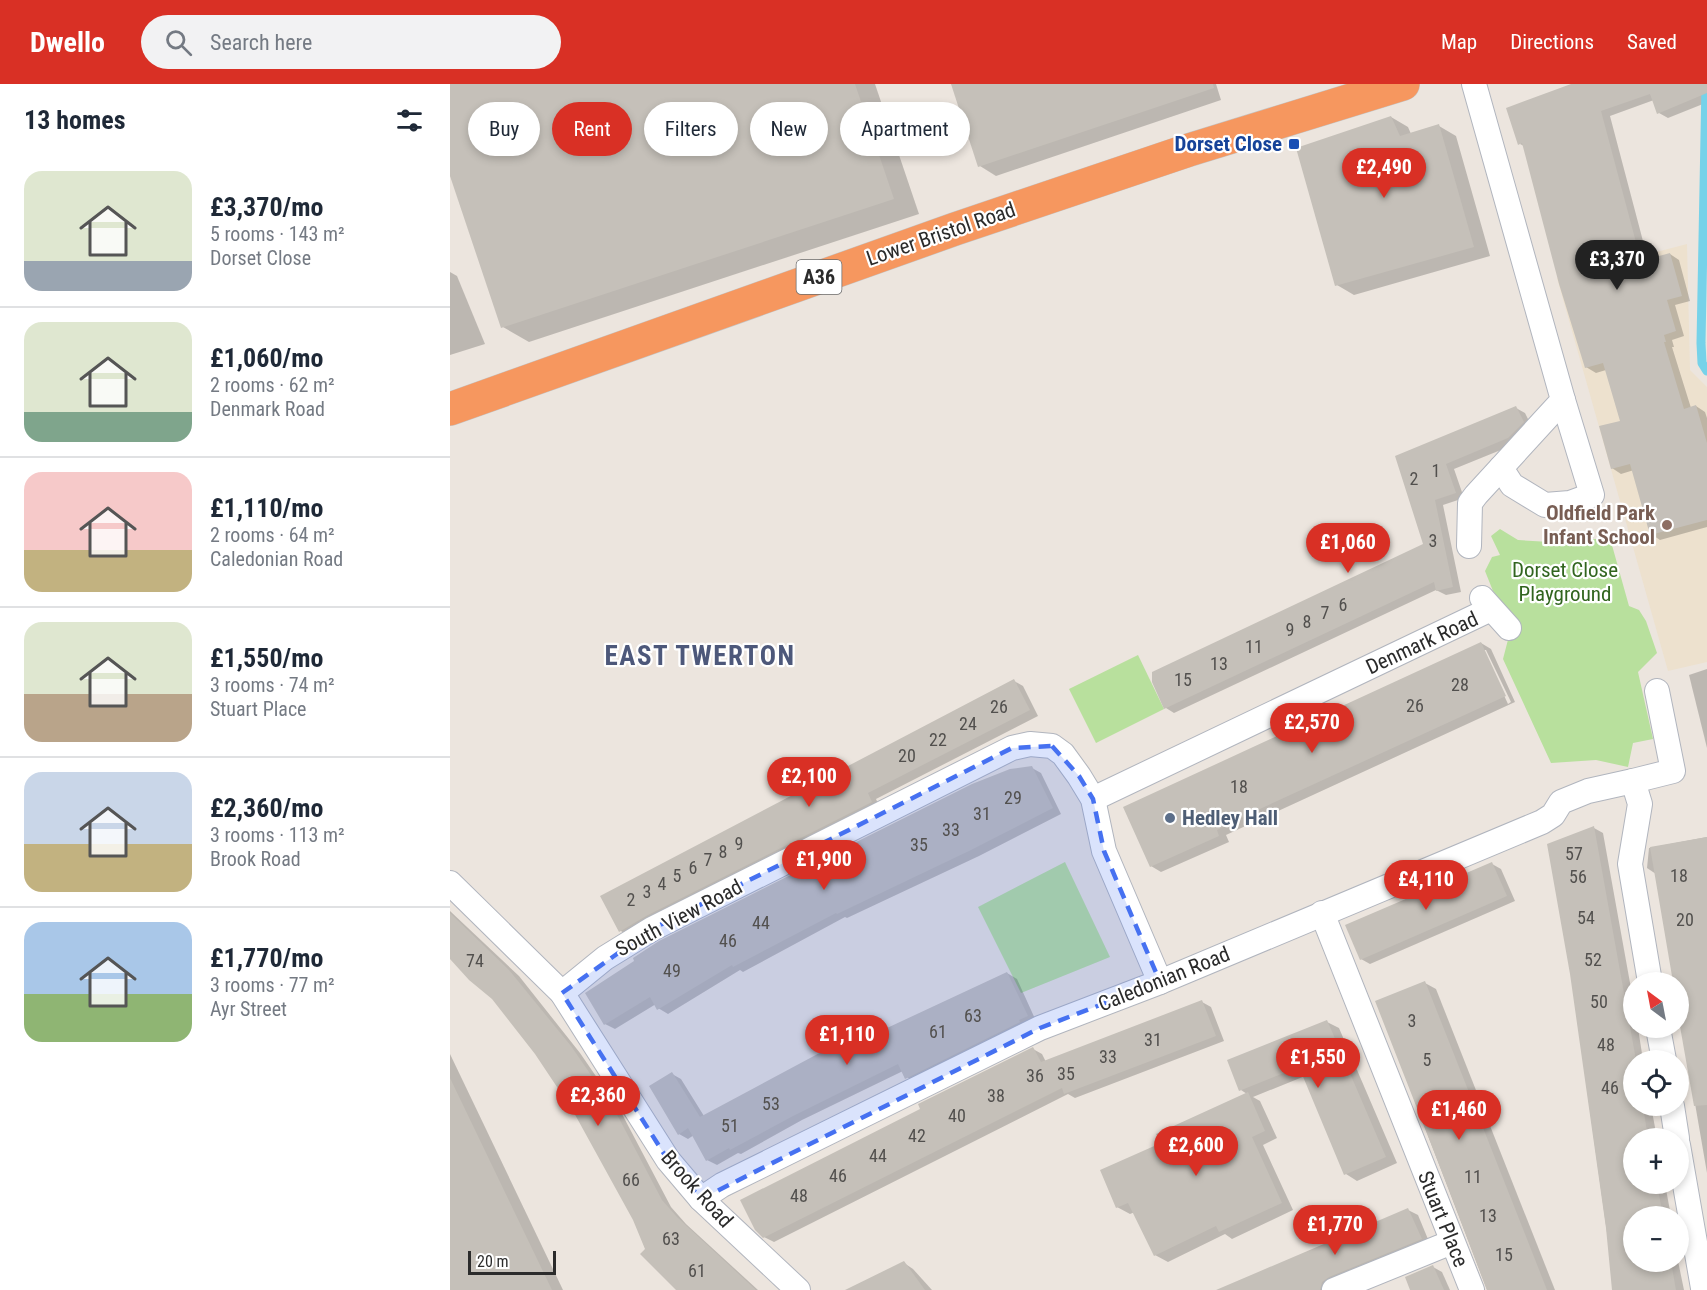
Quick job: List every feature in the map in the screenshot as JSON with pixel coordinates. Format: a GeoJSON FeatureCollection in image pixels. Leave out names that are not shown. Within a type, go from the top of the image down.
{"type":"FeatureCollection","features":[{"type":"Feature","properties":{"kind":"highway","name":"Lower Bristol Road"},"geometry":{"type":"LineString","coordinates":[[453,410],[1020,207],[1189,150],[1403,84]]}},
{"type":"Feature","properties":{"kind":"street"},"geometry":{"type":"LineString","coordinates":[[1474,84],[1592,495],[1570,503],[1545,505],[1512,485],[1501,468]]}},
{"type":"Feature","properties":{"kind":"street"},"geometry":{"type":"LineString","coordinates":[[1468,546],[1470,503],[1563,400]]}},
{"type":"Feature","properties":{"kind":"street","name":"Denmark Road"},"geometry":{"type":"LineString","coordinates":[[1093,799],[1486,603],[1509,628]]}},
{"type":"Feature","properties":{"kind":"street","name":"Caledonian Road"},"geometry":{"type":"LineString","coordinates":[[701,1198],[722,1185],[1040,1028],[1160,982],[1542,822],[1554,815],[1561,802],[1570,798],[1588,791],[1673,771],[1657,691]]}},
{"type":"Feature","properties":{"kind":"street","name":"South View Road"},"geometry":{"type":"LineString","coordinates":[[562,993],[605,958],[652,929],[1012,748],[1030,744],[1052,746],[1063,754],[1080,776],[1093,799]]}},
{"type":"Feature","properties":{"kind":"street"},"geometry":{"type":"LineString","coordinates":[[1633,782],[1640,804],[1630,864],[1648,972]]}},
{"type":"Feature","properties":{"kind":"street"},"geometry":{"type":"LineString","coordinates":[[1093,799],[1104,851],[1160,982]]}},
{"type":"Feature","properties":{"kind":"street","name":"Brook Road"},"geometry":{"type":"LineString","coordinates":[[450,883],[562,993],[668,1160],[701,1198],[798,1290]]}},
{"type":"Feature","properties":{"kind":"street","name":"Stuart Place"},"geometry":{"type":"LineString","coordinates":[[1322,913],[1472,1290]]}},
{"type":"Feature","properties":{"kind":"street"},"geometry":{"type":"LineString","coordinates":[[1687,1194],[1703,1288]]}},
{"type":"Feature","properties":{"kind":"street"},"geometry":{"type":"LineString","coordinates":[[1334,1290],[1452,1242]]}},
{"type":"Feature","properties":{"kind":"highlighted area"},"geometry":{"type":"Polygon","coordinates":[[[1052,746],[1079,776],[1093,799],[1104,851],[1160,982],[1040,1028],[701,1199],[668,1160],[562,993],[652,929],[1012,748],[1052,746]]]}},
{"type":"Feature","properties":{"kind":"shaded area","name":"Oldfield Park Infant School"},"geometry":{"type":"Polygon","coordinates":[[[1687,244],[1690,370],[1707,387],[1707,662],[1668,671],[1557,278],[1687,244]]]}},
{"type":"Feature","properties":{"kind":"green space","name":"Dorset Close Playground"},"geometry":{"type":"Polygon","coordinates":[[[1500,529],[1518,540],[1550,542],[1610,538],[1629,606],[1639,610],[1646,621],[1657,653],[1638,672],[1653,739],[1633,743],[1628,767],[1596,760],[1551,763],[1503,659],[1510,632],[1518,623],[1493,591],[1485,571],[1492,557],[1500,555],[1491,536],[1500,529]]]}},
{"type":"Feature","properties":{"kind":"green space"},"geometry":{"type":"Polygon","coordinates":[[[1138,655],[1164,709],[1096,743],[1069,689],[1138,655]]]}},
{"type":"Feature","properties":{"kind":"green space"},"geometry":{"type":"Polygon","coordinates":[[[1065,862],[1110,957],[1021,993],[978,907],[1065,862]]]}},
{"type":"Feature","properties":{"kind":"building"},"geometry":{"type":"Polygon","coordinates":[[[450,84],[855,84],[861,102],[840,102],[840,156],[879,156],[894,199],[501,328],[450,176],[450,84]]]}},
{"type":"Feature","properties":{"kind":"building"},"geometry":{"type":"Polygon","coordinates":[[[951,84],[1213,84],[1214,88],[978,167],[970,142],[970,102],[957,102],[951,84]]]}},
{"type":"Feature","properties":{"kind":"building"},"geometry":{"type":"Polygon","coordinates":[[[1571,84],[1707,84],[1707,93],[1657,114],[1650,94],[1601,111],[1641,261],[1670,253],[1682,296],[1667,300],[1676,331],[1664,335],[1666,342],[1664,342],[1684,409],[1696,405],[1707,443],[1707,520],[1650,535],[1630,464],[1611,469],[1599,426],[1620,421],[1603,363],[1585,368],[1559,284],[1522,143],[1518,145],[1506,108],[1571,84]]]}},
{"type":"Feature","properties":{"kind":"building"},"geometry":{"type":"Polygon","coordinates":[[[1391,116],[1400,136],[1439,124],[1474,247],[1335,286],[1296,148],[1391,116]]]}},
{"type":"Feature","properties":{"kind":"building"},"geometry":{"type":"Polygon","coordinates":[[[1516,406],[1524,422],[1508,438],[1446,464],[1456,493],[1435,500],[1453,587],[1436,591],[1434,582],[1164,709],[1152,682],[1152,672],[1423,544],[1395,456],[1516,406]]]}},
{"type":"Feature","properties":{"kind":"building"},"geometry":{"type":"Polygon","coordinates":[[[1481,642],[1506,696],[1262,808],[1217,830],[1219,836],[1150,867],[1123,807],[1481,642]]]}},
{"type":"Feature","properties":{"kind":"building"},"geometry":{"type":"Polygon","coordinates":[[[1014,679],[1030,710],[868,793],[872,802],[646,916],[619,932],[600,896],[1014,679]]]}},
{"type":"Feature","properties":{"kind":"building"},"geometry":{"type":"Polygon","coordinates":[[[1032,766],[1053,808],[969,851],[836,913],[733,967],[732,965],[657,1010],[650,997],[604,1025],[585,993],[634,961],[633,958],[659,941],[972,784],[1010,769],[1032,766]]]}},
{"type":"Feature","properties":{"kind":"building"},"geometry":{"type":"Polygon","coordinates":[[[1594,826],[1623,988],[1623,1038],[1632,1038],[1634,1050],[1623,1050],[1623,1116],[1645,1116],[1646,1128],[1623,1128],[1623,1194],[1659,1194],[1661,1206],[1623,1206],[1623,1272],[1673,1272],[1676,1290],[1612,1290],[1606,1228],[1570,974],[1547,844],[1594,826]]]}},
{"type":"Feature","properties":{"kind":"building"},"geometry":{"type":"Polygon","coordinates":[[[1707,837],[1707,1105],[1694,1106],[1689,1078],[1689,1050],[1684,1050],[1682,1038],[1689,1038],[1689,972],[1671,972],[1650,847],[1707,837]]]}},
{"type":"Feature","properties":{"kind":"building"},"geometry":{"type":"Polygon","coordinates":[[[1492,862],[1507,896],[1360,960],[1345,925],[1492,862]]]}},
{"type":"Feature","properties":{"kind":"building"},"geometry":{"type":"Polygon","coordinates":[[[450,913],[509,970],[571,1046],[613,1107],[662,1200],[677,1217],[756,1290],[676,1290],[640,1254],[645,1249],[633,1220],[573,1111],[535,1054],[492,999],[469,980],[450,959],[450,913]]]}},
{"type":"Feature","properties":{"kind":"building"},"geometry":{"type":"Polygon","coordinates":[[[1007,972],[1028,1016],[1019,1020],[1020,1022],[905,1079],[898,1064],[706,1161],[688,1128],[678,1135],[649,1086],[672,1072],[700,1117],[868,1027],[872,1035],[1007,972]]]}},
{"type":"Feature","properties":{"kind":"building"},"geometry":{"type":"Polygon","coordinates":[[[1425,981],[1547,1290],[1487,1290],[1375,1001],[1425,981]]]}},
{"type":"Feature","properties":{"kind":"building"},"geometry":{"type":"Polygon","coordinates":[[[1202,1000],[1216,1036],[1064,1094],[1062,1088],[763,1238],[755,1230],[740,1200],[920,1109],[918,1104],[1033,1047],[1041,1062],[1202,1000]]]}},
{"type":"Feature","properties":{"kind":"building"},"geometry":{"type":"Polygon","coordinates":[[[1327,1020],[1386,1157],[1344,1175],[1299,1067],[1239,1091],[1227,1060],[1327,1020]]]}},
{"type":"Feature","properties":{"kind":"building"},"geometry":{"type":"Polygon","coordinates":[[[450,1078],[513,1209],[552,1290],[450,1290],[450,1078]]]}},
{"type":"Feature","properties":{"kind":"building"},"geometry":{"type":"Polygon","coordinates":[[[1248,1092],[1265,1131],[1252,1137],[1282,1203],[1219,1232],[1216,1226],[1154,1256],[1128,1203],[1116,1208],[1100,1170],[1161,1143],[1156,1134],[1248,1092]]]}},
{"type":"Feature","properties":{"kind":"building"},"geometry":{"type":"Polygon","coordinates":[[[1408,1208],[1422,1239],[1329,1277],[1322,1282],[1320,1290],[1216,1290],[1408,1208]]]}},
{"type":"Feature","properties":{"kind":"building"},"geometry":{"type":"Polygon","coordinates":[[[904,1261],[925,1290],[845,1290],[904,1261]]]}},
{"type":"Feature","properties":{"kind":"building"},"geometry":{"type":"Polygon","coordinates":[[[1433,1265],[1444,1290],[1410,1290],[1405,1277],[1433,1265]]]}},
{"type":"Feature","properties":{"kind":"waterway"},"geometry":{"type":"LineString","coordinates":[[1706,84],[1701,343],[1702,363],[1707,371]]}},
{"type":"Feature","properties":{"kind":"place","name":"Dorset Close"},"geometry":{"type":"Point","coordinates":[1294,144]}},
{"type":"Feature","properties":{"kind":"place","name":"Oldfield Park Infant School"},"geometry":{"type":"Point","coordinates":[1667,525]}},
{"type":"Feature","properties":{"kind":"place","name":"Hedley Hall"},"geometry":{"type":"Point","coordinates":[1170,818]}},
{"type":"Feature","properties":{"kind":"district","name":"EAST TWERTON"},"geometry":{"type":"Point","coordinates":[700,656]}}]}
